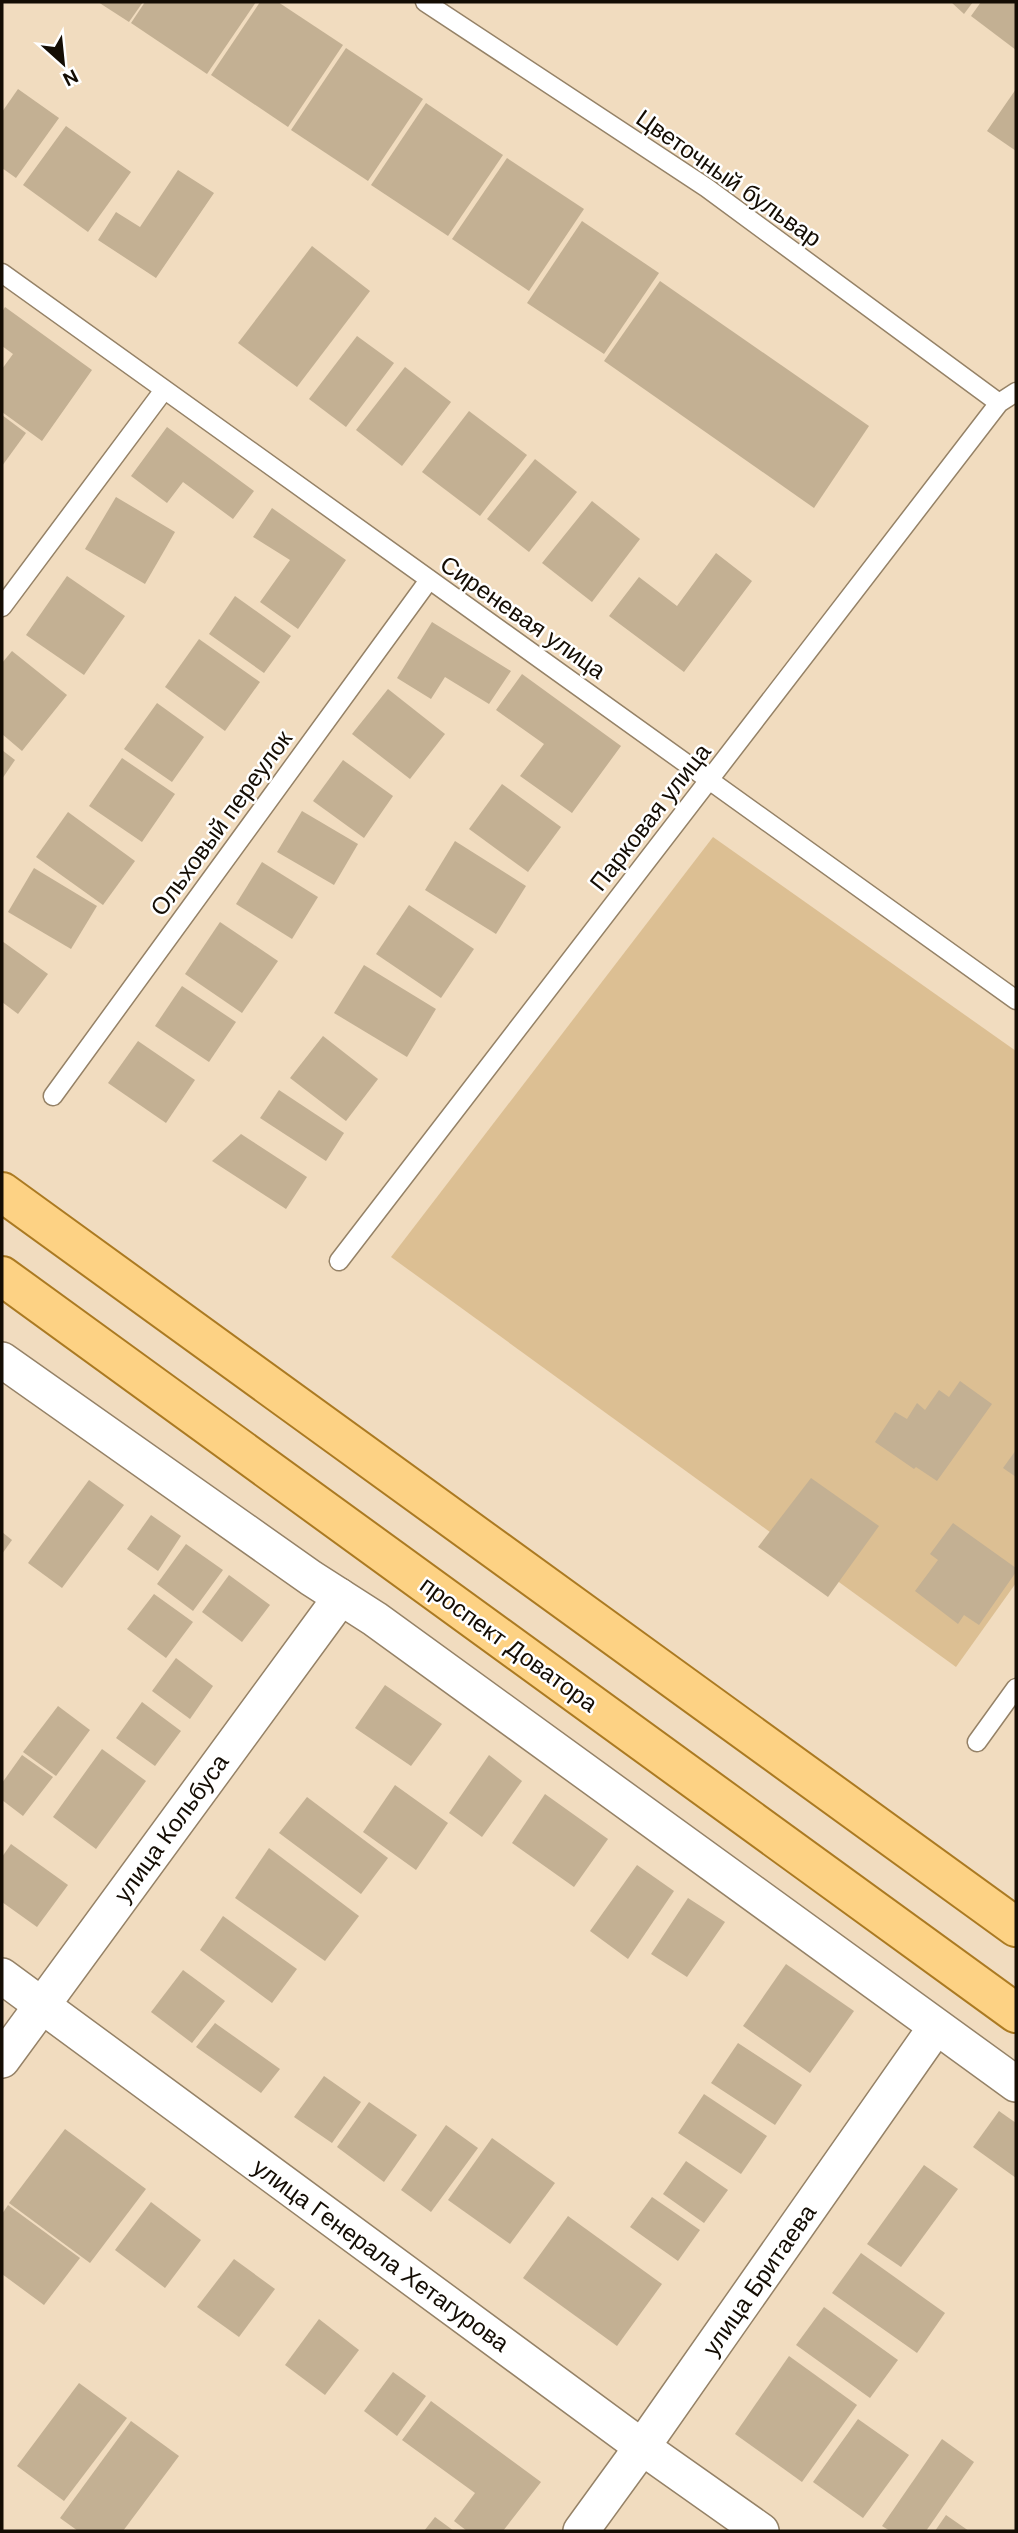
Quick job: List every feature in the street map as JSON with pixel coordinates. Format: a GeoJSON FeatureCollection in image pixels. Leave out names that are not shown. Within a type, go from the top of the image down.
{"type":"FeatureCollection","features":[{"type":"Feature","properties":{"kind":"main road"},"geometry":{"type":"LineString","coordinates":[[2,1192],[1016,1927]]}},
{"type":"Feature","properties":{"kind":"main road","name":"проспект Доватора"},"geometry":{"type":"LineString","coordinates":[[2,1276],[1016,2013]]}},
{"type":"Feature","properties":{"kind":"street"},"geometry":{"type":"LineString","coordinates":[[2,1360],[375,1619],[1016,2084]]}},
{"type":"Feature","properties":{"kind":"street","name":"улица Кольбуса"},"geometry":{"type":"LineString","coordinates":[[2,2060],[333,1608],[339,1596]]}},
{"type":"Feature","properties":{"kind":"street","name":"улица Генерала Хетагурова"},"geometry":{"type":"LineString","coordinates":[[2,1976],[642,2447],[761,2531]]}},
{"type":"Feature","properties":{"kind":"street","name":"улица Бритаева"},"geometry":{"type":"LineString","coordinates":[[580,2531],[642,2447],[936,2027]]}},
{"type":"Feature","properties":{"kind":"lane","name":"Цветочный бульвар"},"geometry":{"type":"LineString","coordinates":[[425,2],[707,188],[999,403]]}},
{"type":"Feature","properties":{"kind":"lane","name":"Сиреневая улица"},"geometry":{"type":"LineString","coordinates":[[2,273],[1016,1000]]}},
{"type":"Feature","properties":{"kind":"lane"},"geometry":{"type":"LineString","coordinates":[[2,607],[164,390]]}},
{"type":"Feature","properties":{"kind":"lane","name":"Парковая улица"},"geometry":{"type":"LineString","coordinates":[[339,1261],[999,403],[1016,392]]}},
{"type":"Feature","properties":{"kind":"lane","name":"Ольховый переулок"},"geometry":{"type":"LineString","coordinates":[[53,1096],[429,580]]}},
{"type":"Feature","properties":{"kind":"lane"},"geometry":{"type":"LineString","coordinates":[[977,1742],[1016,1688]]}},
{"type":"Feature","properties":{"kind":"shaded area"},"geometry":{"type":"Polygon","coordinates":[[[713,837],[1016,1051],[1016,1583],[956,1667],[391,1257],[713,837]]]}},
{"type":"Feature","properties":{"kind":"building"},"geometry":{"type":"Polygon","coordinates":[[[98,2],[143,2],[129,22],[98,2]]]}},
{"type":"Feature","properties":{"kind":"building"},"geometry":{"type":"Polygon","coordinates":[[[145,2],[256,2],[207,74],[131,23],[145,2]]]}},
{"type":"Feature","properties":{"kind":"building"},"geometry":{"type":"Polygon","coordinates":[[[260,2],[278,2],[343,45],[288,127],[211,75],[260,2]]]}},
{"type":"Feature","properties":{"kind":"building"},"geometry":{"type":"Polygon","coordinates":[[[951,2],[973,2],[964,14],[951,2]]]}},
{"type":"Feature","properties":{"kind":"building"},"geometry":{"type":"Polygon","coordinates":[[[981,2],[1016,2],[1016,50],[971,16],[981,2]]]}},
{"type":"Feature","properties":{"kind":"building"},"geometry":{"type":"Polygon","coordinates":[[[346,48],[423,99],[368,181],[291,130],[346,48]]]}},
{"type":"Feature","properties":{"kind":"building"},"geometry":{"type":"Polygon","coordinates":[[[18,89],[59,118],[16,178],[2,168],[2,112],[18,89]]]}},
{"type":"Feature","properties":{"kind":"building"},"geometry":{"type":"Polygon","coordinates":[[[1016,89],[1016,151],[987,131],[1016,89]]]}},
{"type":"Feature","properties":{"kind":"building"},"geometry":{"type":"Polygon","coordinates":[[[426,103],[503,155],[448,236],[371,185],[426,103]]]}},
{"type":"Feature","properties":{"kind":"building"},"geometry":{"type":"Polygon","coordinates":[[[66,126],[131,172],[88,232],[23,185],[66,126]]]}},
{"type":"Feature","properties":{"kind":"building"},"geometry":{"type":"Polygon","coordinates":[[[507,158],[584,209],[529,291],[452,239],[507,158]]]}},
{"type":"Feature","properties":{"kind":"building"},"geometry":{"type":"Polygon","coordinates":[[[178,170],[214,193],[156,278],[98,240],[116,212],[140,227],[178,170]]]}},
{"type":"Feature","properties":{"kind":"building"},"geometry":{"type":"Polygon","coordinates":[[[582,221],[659,273],[604,354],[527,303],[582,221]]]}},
{"type":"Feature","properties":{"kind":"building"},"geometry":{"type":"Polygon","coordinates":[[[312,246],[370,291],[297,387],[238,343],[312,246]]]}},
{"type":"Feature","properties":{"kind":"building"},"geometry":{"type":"Polygon","coordinates":[[[660,281],[869,426],[814,508],[604,361],[660,281]]]}},
{"type":"Feature","properties":{"kind":"building"},"geometry":{"type":"Polygon","coordinates":[[[5,307],[92,370],[42,441],[2,412],[2,369],[13,354],[2,346],[2,312],[5,307]]]}},
{"type":"Feature","properties":{"kind":"building"},"geometry":{"type":"Polygon","coordinates":[[[357,336],[394,363],[346,427],[309,399],[357,336]]]}},
{"type":"Feature","properties":{"kind":"building"},"geometry":{"type":"Polygon","coordinates":[[[405,367],[451,402],[402,466],[356,430],[405,367]]]}},
{"type":"Feature","properties":{"kind":"building"},"geometry":{"type":"Polygon","coordinates":[[[469,411],[527,455],[480,516],[422,472],[469,411]]]}},
{"type":"Feature","properties":{"kind":"building"},"geometry":{"type":"Polygon","coordinates":[[[2,415],[26,433],[2,466],[2,415]]]}},
{"type":"Feature","properties":{"kind":"building"},"geometry":{"type":"Polygon","coordinates":[[[167,427],[254,491],[233,519],[183,482],[167,503],[131,476],[167,427]]]}},
{"type":"Feature","properties":{"kind":"building"},"geometry":{"type":"Polygon","coordinates":[[[535,459],[577,492],[529,552],[487,519],[535,459]]]}},
{"type":"Feature","properties":{"kind":"building"},"geometry":{"type":"Polygon","coordinates":[[[116,497],[175,532],[145,584],[85,549],[116,497]]]}},
{"type":"Feature","properties":{"kind":"building"},"geometry":{"type":"Polygon","coordinates":[[[592,501],[640,539],[592,602],[542,563],[592,501]]]}},
{"type":"Feature","properties":{"kind":"building"},"geometry":{"type":"Polygon","coordinates":[[[272,508],[346,560],[298,629],[260,602],[290,560],[253,537],[272,508]]]}},
{"type":"Feature","properties":{"kind":"building"},"geometry":{"type":"Polygon","coordinates":[[[716,553],[752,581],[684,672],[609,616],[639,577],[677,606],[716,553]]]}},
{"type":"Feature","properties":{"kind":"building"},"geometry":{"type":"Polygon","coordinates":[[[67,576],[125,616],[84,675],[26,635],[67,576]]]}},
{"type":"Feature","properties":{"kind":"building"},"geometry":{"type":"Polygon","coordinates":[[[235,596],[291,636],[264,673],[209,634],[235,596]]]}},
{"type":"Feature","properties":{"kind":"building"},"geometry":{"type":"Polygon","coordinates":[[[432,622],[511,671],[489,704],[445,677],[431,699],[397,678],[432,622]]]}},
{"type":"Feature","properties":{"kind":"building"},"geometry":{"type":"Polygon","coordinates":[[[199,639],[260,682],[225,731],[165,687],[199,639]]]}},
{"type":"Feature","properties":{"kind":"building"},"geometry":{"type":"Polygon","coordinates":[[[12,651],[67,695],[22,751],[2,734],[2,663],[12,651]]]}},
{"type":"Feature","properties":{"kind":"building"},"geometry":{"type":"Polygon","coordinates":[[[522,674],[621,746],[572,813],[520,776],[544,744],[496,710],[522,674]]]}},
{"type":"Feature","properties":{"kind":"building"},"geometry":{"type":"Polygon","coordinates":[[[388,689],[445,734],[410,779],[352,734],[388,689]]]}},
{"type":"Feature","properties":{"kind":"building"},"geometry":{"type":"Polygon","coordinates":[[[157,703],[204,737],[172,782],[124,749],[157,703]]]}},
{"type":"Feature","properties":{"kind":"building"},"geometry":{"type":"Polygon","coordinates":[[[2,750],[15,760],[2,779],[2,750]]]}},
{"type":"Feature","properties":{"kind":"building"},"geometry":{"type":"Polygon","coordinates":[[[122,758],[175,794],[142,842],[89,806],[122,758]]]}},
{"type":"Feature","properties":{"kind":"building"},"geometry":{"type":"Polygon","coordinates":[[[343,760],[393,796],[364,838],[313,801],[343,760]]]}},
{"type":"Feature","properties":{"kind":"building"},"geometry":{"type":"Polygon","coordinates":[[[502,784],[561,827],[528,872],[469,829],[502,784]]]}},
{"type":"Feature","properties":{"kind":"building"},"geometry":{"type":"Polygon","coordinates":[[[302,811],[358,844],[334,885],[277,852],[302,811]]]}},
{"type":"Feature","properties":{"kind":"building"},"geometry":{"type":"Polygon","coordinates":[[[68,812],[135,861],[103,905],[36,857],[68,812]]]}},
{"type":"Feature","properties":{"kind":"building"},"geometry":{"type":"Polygon","coordinates":[[[455,841],[526,886],[496,934],[425,890],[455,841]]]}},
{"type":"Feature","properties":{"kind":"building"},"geometry":{"type":"Polygon","coordinates":[[[262,862],[318,897],[292,939],[236,904],[262,862]]]}},
{"type":"Feature","properties":{"kind":"building"},"geometry":{"type":"Polygon","coordinates":[[[34,868],[97,906],[71,949],[8,912],[34,868]]]}},
{"type":"Feature","properties":{"kind":"building"},"geometry":{"type":"Polygon","coordinates":[[[409,905],[474,949],[441,998],[376,954],[409,905]]]}},
{"type":"Feature","properties":{"kind":"building"},"geometry":{"type":"Polygon","coordinates":[[[220,922],[278,961],[242,1013],[185,974],[220,922]]]}},
{"type":"Feature","properties":{"kind":"building"},"geometry":{"type":"Polygon","coordinates":[[[2,941],[48,974],[18,1014],[2,1002],[2,941]]]}},
{"type":"Feature","properties":{"kind":"building"},"geometry":{"type":"Polygon","coordinates":[[[364,965],[436,1009],[407,1057],[334,1013],[364,965]]]}},
{"type":"Feature","properties":{"kind":"building"},"geometry":{"type":"Polygon","coordinates":[[[182,986],[236,1022],[209,1062],[155,1026],[182,986]]]}},
{"type":"Feature","properties":{"kind":"building"},"geometry":{"type":"Polygon","coordinates":[[[323,1036],[378,1079],[346,1121],[290,1078],[323,1036]]]}},
{"type":"Feature","properties":{"kind":"building"},"geometry":{"type":"Polygon","coordinates":[[[138,1041],[195,1080],[166,1123],[108,1083],[138,1041]]]}},
{"type":"Feature","properties":{"kind":"building"},"geometry":{"type":"Polygon","coordinates":[[[279,1090],[344,1133],[326,1161],[260,1118],[279,1090]]]}},
{"type":"Feature","properties":{"kind":"building"},"geometry":{"type":"Polygon","coordinates":[[[241,1134],[307,1177],[286,1209],[212,1161],[241,1134]]]}},
{"type":"Feature","properties":{"kind":"building"},"geometry":{"type":"Polygon","coordinates":[[[960,1381],[992,1404],[937,1481],[875,1442],[895,1412],[907,1419],[917,1403],[925,1410],[939,1390],[949,1397],[960,1381]]]}},
{"type":"Feature","properties":{"kind":"building"},"geometry":{"type":"Polygon","coordinates":[[[1016,1450],[1016,1477],[1003,1468],[1016,1450]]]}},
{"type":"Feature","properties":{"kind":"building"},"geometry":{"type":"Polygon","coordinates":[[[811,1478],[879,1526],[828,1597],[758,1547],[811,1478]]]}},
{"type":"Feature","properties":{"kind":"building"},"geometry":{"type":"Polygon","coordinates":[[[89,1480],[124,1505],[62,1588],[28,1563],[89,1480]]]}},
{"type":"Feature","properties":{"kind":"building"},"geometry":{"type":"Polygon","coordinates":[[[151,1515],[181,1536],[158,1571],[127,1549],[151,1515]]]}},
{"type":"Feature","properties":{"kind":"building"},"geometry":{"type":"Polygon","coordinates":[[[953,1523],[1016,1568],[1016,1572],[979,1625],[964,1615],[958,1624],[915,1591],[938,1560],[930,1554],[953,1523]]]}},
{"type":"Feature","properties":{"kind":"building"},"geometry":{"type":"Polygon","coordinates":[[[2,1532],[12,1540],[2,1554],[2,1532]]]}},
{"type":"Feature","properties":{"kind":"building"},"geometry":{"type":"Polygon","coordinates":[[[186,1544],[223,1570],[193,1611],[157,1584],[186,1544]]]}},
{"type":"Feature","properties":{"kind":"building"},"geometry":{"type":"Polygon","coordinates":[[[229,1575],[270,1605],[242,1642],[202,1612],[229,1575]]]}},
{"type":"Feature","properties":{"kind":"building"},"geometry":{"type":"Polygon","coordinates":[[[154,1594],[193,1622],[166,1658],[127,1629],[154,1594]]]}},
{"type":"Feature","properties":{"kind":"building"},"geometry":{"type":"Polygon","coordinates":[[[176,1658],[213,1686],[190,1719],[152,1691],[176,1658]]]}},
{"type":"Feature","properties":{"kind":"building"},"geometry":{"type":"Polygon","coordinates":[[[385,1685],[442,1724],[411,1766],[355,1728],[385,1685]]]}},
{"type":"Feature","properties":{"kind":"building"},"geometry":{"type":"Polygon","coordinates":[[[142,1702],[181,1731],[155,1766],[116,1738],[142,1702]]]}},
{"type":"Feature","properties":{"kind":"building"},"geometry":{"type":"Polygon","coordinates":[[[58,1706],[90,1730],[56,1776],[23,1752],[58,1706]]]}},
{"type":"Feature","properties":{"kind":"building"},"geometry":{"type":"Polygon","coordinates":[[[102,1749],[146,1781],[96,1849],[53,1817],[102,1749]]]}},
{"type":"Feature","properties":{"kind":"building"},"geometry":{"type":"Polygon","coordinates":[[[22,1755],[53,1777],[23,1816],[2,1800],[2,1783],[22,1755]]]}},
{"type":"Feature","properties":{"kind":"building"},"geometry":{"type":"Polygon","coordinates":[[[489,1755],[522,1781],[482,1837],[449,1813],[489,1755]]]}},
{"type":"Feature","properties":{"kind":"building"},"geometry":{"type":"Polygon","coordinates":[[[395,1785],[448,1823],[416,1870],[363,1832],[395,1785]]]}},
{"type":"Feature","properties":{"kind":"building"},"geometry":{"type":"Polygon","coordinates":[[[545,1794],[608,1839],[574,1887],[512,1843],[545,1794]]]}},
{"type":"Feature","properties":{"kind":"building"},"geometry":{"type":"Polygon","coordinates":[[[307,1797],[388,1858],[361,1894],[279,1833],[307,1797]]]}},
{"type":"Feature","properties":{"kind":"building"},"geometry":{"type":"Polygon","coordinates":[[[11,1844],[68,1885],[37,1927],[2,1902],[2,1857],[11,1844]]]}},
{"type":"Feature","properties":{"kind":"building"},"geometry":{"type":"Polygon","coordinates":[[[269,1848],[359,1916],[325,1961],[235,1898],[269,1848]]]}},
{"type":"Feature","properties":{"kind":"building"},"geometry":{"type":"Polygon","coordinates":[[[637,1865],[674,1891],[628,1959],[590,1931],[637,1865]]]}},
{"type":"Feature","properties":{"kind":"building"},"geometry":{"type":"Polygon","coordinates":[[[688,1898],[725,1922],[687,1977],[651,1954],[688,1898]]]}},
{"type":"Feature","properties":{"kind":"building"},"geometry":{"type":"Polygon","coordinates":[[[223,1916],[297,1969],[272,2003],[200,1950],[223,1916]]]}},
{"type":"Feature","properties":{"kind":"building"},"geometry":{"type":"Polygon","coordinates":[[[786,1964],[854,2011],[810,2073],[743,2026],[786,1964]]]}},
{"type":"Feature","properties":{"kind":"building"},"geometry":{"type":"Polygon","coordinates":[[[183,1970],[225,2001],[192,2043],[151,2012],[183,1970]]]}},
{"type":"Feature","properties":{"kind":"building"},"geometry":{"type":"Polygon","coordinates":[[[215,2023],[280,2069],[261,2093],[196,2047],[215,2023]]]}},
{"type":"Feature","properties":{"kind":"building"},"geometry":{"type":"Polygon","coordinates":[[[738,2043],[802,2085],[775,2125],[711,2083],[738,2043]]]}},
{"type":"Feature","properties":{"kind":"building"},"geometry":{"type":"Polygon","coordinates":[[[324,2076],[361,2102],[332,2143],[294,2117],[324,2076]]]}},
{"type":"Feature","properties":{"kind":"building"},"geometry":{"type":"Polygon","coordinates":[[[704,2094],[767,2136],[741,2174],[678,2133],[704,2094]]]}},
{"type":"Feature","properties":{"kind":"building"},"geometry":{"type":"Polygon","coordinates":[[[369,2102],[417,2135],[384,2182],[337,2147],[369,2102]]]}},
{"type":"Feature","properties":{"kind":"building"},"geometry":{"type":"Polygon","coordinates":[[[999,2111],[1016,2123],[1016,2178],[973,2147],[999,2111]]]}},
{"type":"Feature","properties":{"kind":"building"},"geometry":{"type":"Polygon","coordinates":[[[446,2125],[478,2148],[431,2212],[401,2190],[446,2125]]]}},
{"type":"Feature","properties":{"kind":"building"},"geometry":{"type":"Polygon","coordinates":[[[65,2129],[146,2189],[90,2263],[9,2203],[65,2129]]]}},
{"type":"Feature","properties":{"kind":"building"},"geometry":{"type":"Polygon","coordinates":[[[492,2138],[555,2183],[510,2244],[448,2200],[492,2138]]]}},
{"type":"Feature","properties":{"kind":"building"},"geometry":{"type":"Polygon","coordinates":[[[686,2161],[728,2190],[704,2223],[663,2194],[686,2161]]]}},
{"type":"Feature","properties":{"kind":"building"},"geometry":{"type":"Polygon","coordinates":[[[924,2165],[958,2189],[901,2267],[867,2244],[924,2165]]]}},
{"type":"Feature","properties":{"kind":"building"},"geometry":{"type":"Polygon","coordinates":[[[652,2197],[700,2230],[678,2261],[630,2227],[652,2197]]]}},
{"type":"Feature","properties":{"kind":"building"},"geometry":{"type":"Polygon","coordinates":[[[151,2202],[201,2240],[165,2288],[115,2250],[151,2202]]]}},
{"type":"Feature","properties":{"kind":"building"},"geometry":{"type":"Polygon","coordinates":[[[8,2205],[80,2258],[44,2305],[2,2274],[2,2214],[8,2205]]]}},
{"type":"Feature","properties":{"kind":"building"},"geometry":{"type":"Polygon","coordinates":[[[568,2216],[662,2284],[617,2346],[523,2278],[568,2216]]]}},
{"type":"Feature","properties":{"kind":"building"},"geometry":{"type":"Polygon","coordinates":[[[861,2253],[945,2313],[917,2353],[832,2293],[861,2253]]]}},
{"type":"Feature","properties":{"kind":"building"},"geometry":{"type":"Polygon","coordinates":[[[234,2259],[275,2289],[239,2337],[197,2307],[234,2259]]]}},
{"type":"Feature","properties":{"kind":"building"},"geometry":{"type":"Polygon","coordinates":[[[824,2307],[898,2360],[870,2398],[796,2345],[824,2307]]]}},
{"type":"Feature","properties":{"kind":"building"},"geometry":{"type":"Polygon","coordinates":[[[319,2319],[359,2350],[325,2395],[285,2365],[319,2319]]]}},
{"type":"Feature","properties":{"kind":"building"},"geometry":{"type":"Polygon","coordinates":[[[789,2356],[857,2405],[802,2482],[735,2434],[789,2356]]]}},
{"type":"Feature","properties":{"kind":"building"},"geometry":{"type":"Polygon","coordinates":[[[393,2372],[426,2396],[397,2436],[364,2411],[393,2372]]]}},
{"type":"Feature","properties":{"kind":"building"},"geometry":{"type":"Polygon","coordinates":[[[79,2383],[127,2418],[64,2501],[17,2466],[79,2383]]]}},
{"type":"Feature","properties":{"kind":"building"},"geometry":{"type":"Polygon","coordinates":[[[431,2401],[541,2482],[503,2531],[467,2531],[454,2521],[475,2493],[402,2440],[431,2401]]]}},
{"type":"Feature","properties":{"kind":"building"},"geometry":{"type":"Polygon","coordinates":[[[858,2419],[909,2455],[863,2518],[813,2482],[858,2419]]]}},
{"type":"Feature","properties":{"kind":"building"},"geometry":{"type":"Polygon","coordinates":[[[131,2421],[179,2456],[123,2531],[78,2531],[60,2518],[131,2421]]]}},
{"type":"Feature","properties":{"kind":"building"},"geometry":{"type":"Polygon","coordinates":[[[942,2439],[974,2462],[926,2531],[890,2531],[882,2526],[942,2439]]]}},
{"type":"Feature","properties":{"kind":"building"},"geometry":{"type":"Polygon","coordinates":[[[946,2515],[969,2531],[935,2531],[946,2515]]]}},
{"type":"Feature","properties":{"kind":"building"},"geometry":{"type":"Polygon","coordinates":[[[435,2517],[454,2531],[424,2531],[435,2517]]]}}]}
